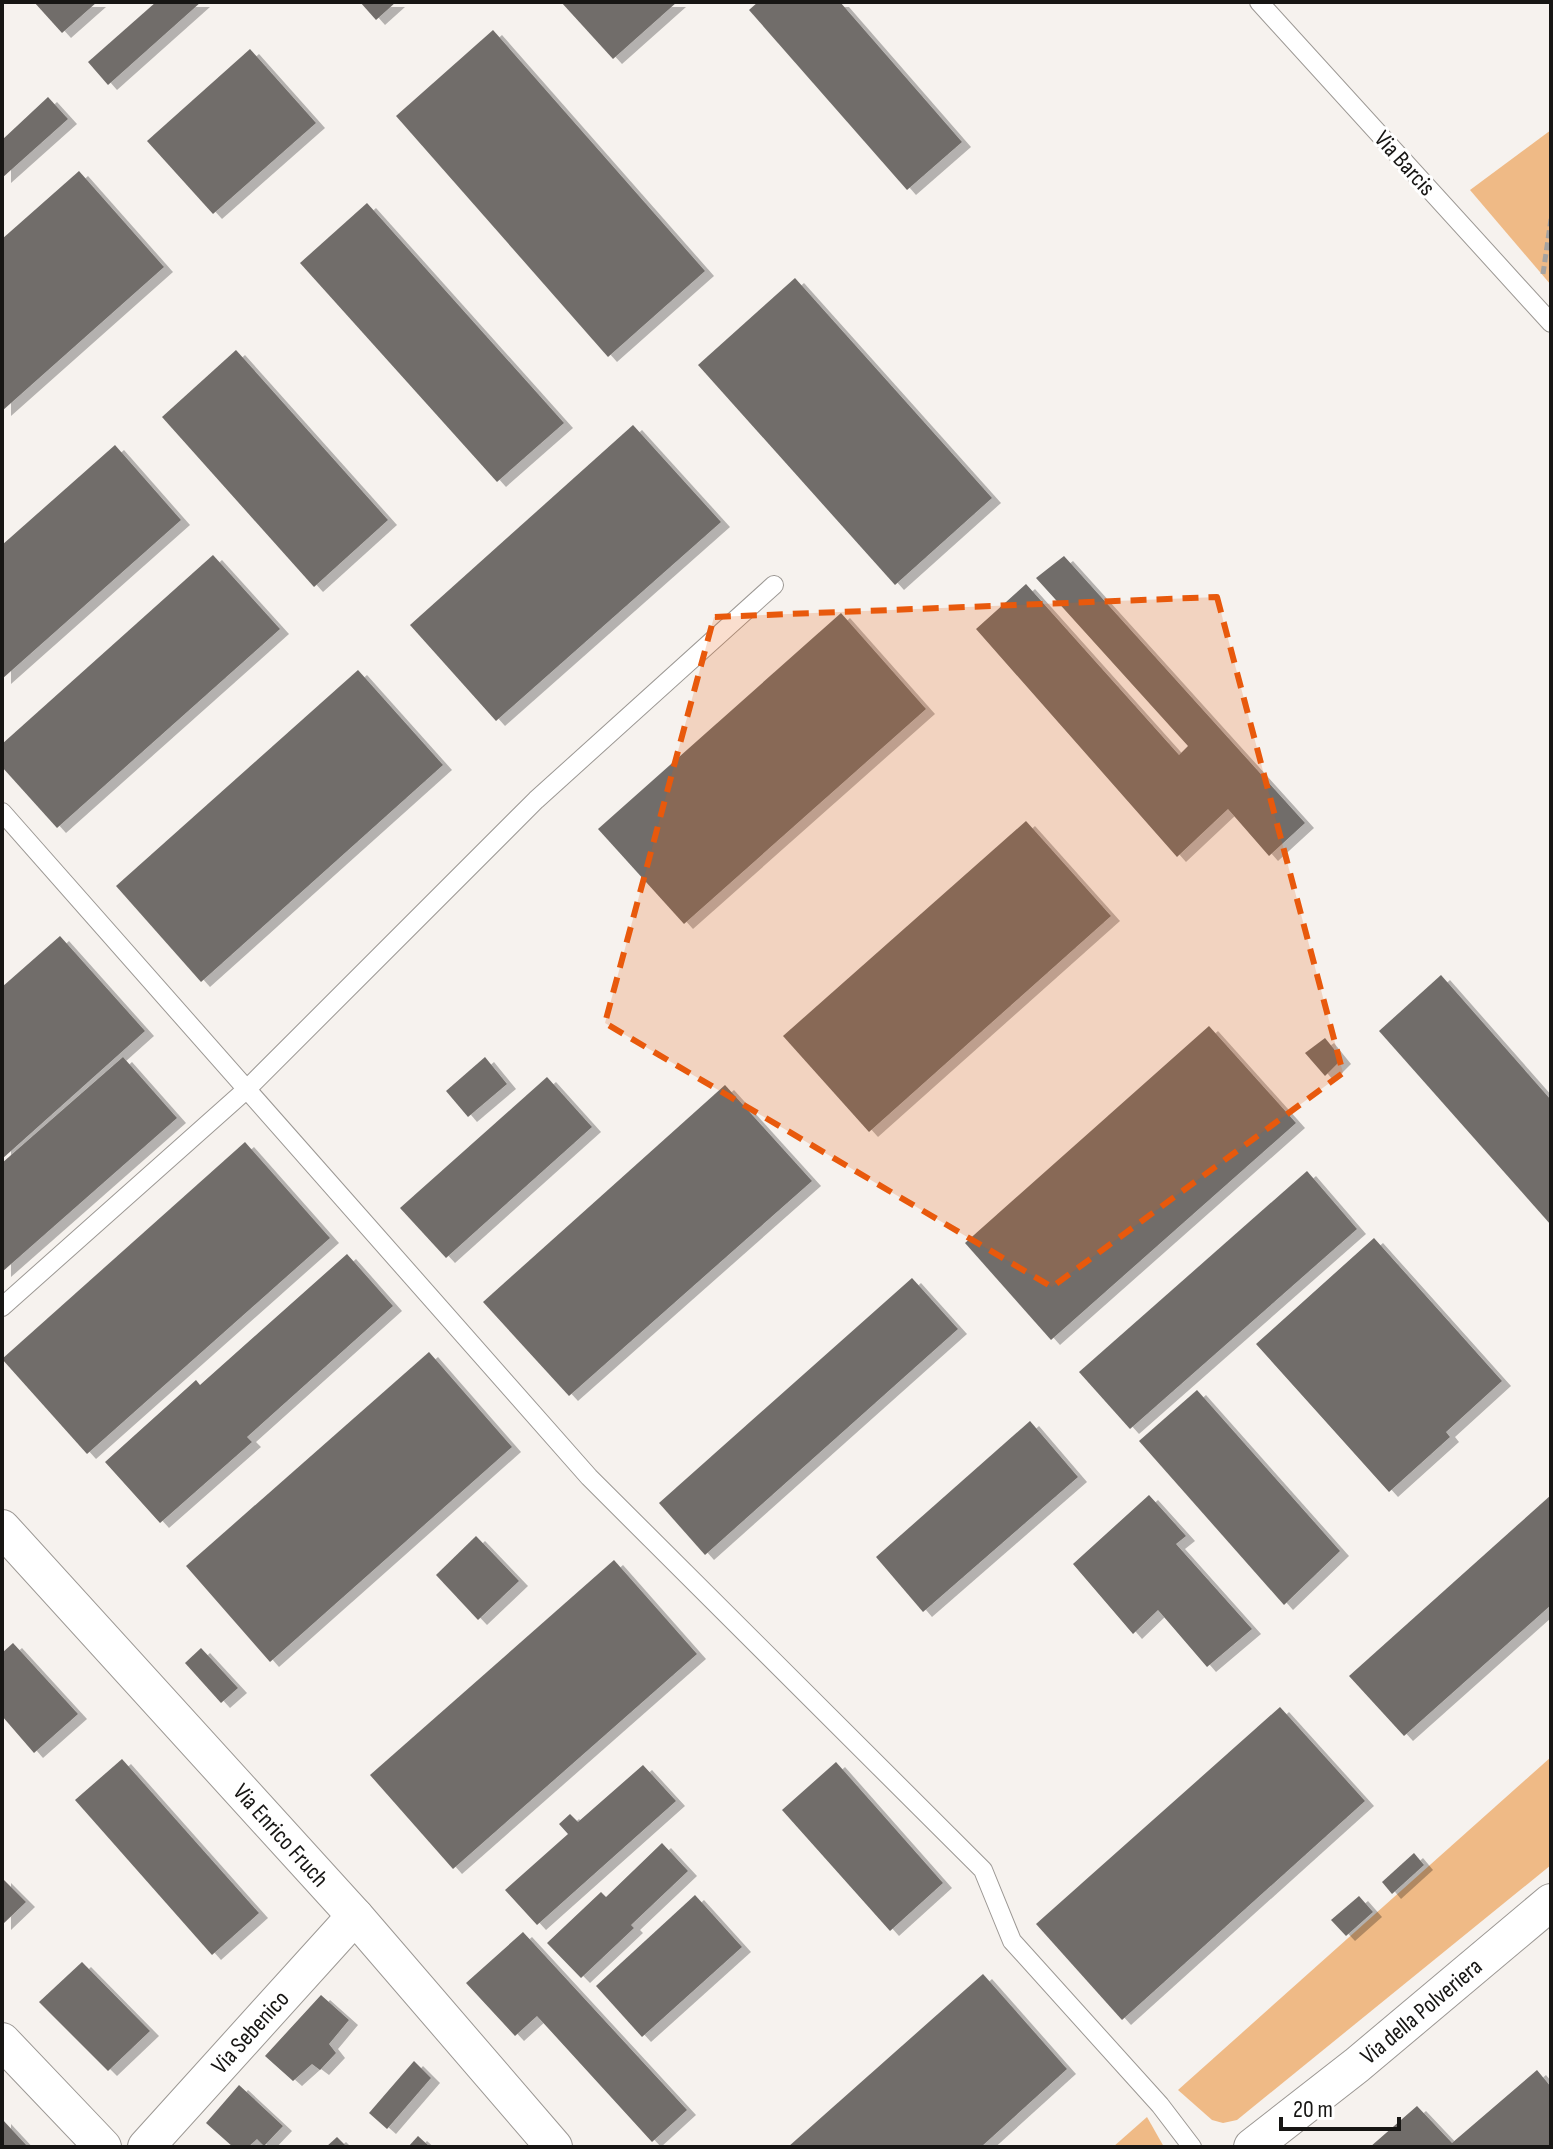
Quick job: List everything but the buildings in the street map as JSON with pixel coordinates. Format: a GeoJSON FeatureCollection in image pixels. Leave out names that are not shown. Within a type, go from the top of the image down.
{"type":"FeatureCollection","features":[{"type":"Feature","properties":{"kind":"street","name":"Via Enrico Fruch"},"geometry":{"type":"LineString","coordinates":[[2,1528],[355,1916],[554,2147]]}},
{"type":"Feature","properties":{"kind":"street","name":"Via della Polveriera"},"geometry":{"type":"LineString","coordinates":[[1252,2147],[1357,2065],[1551,1902]]}},
{"type":"Feature","properties":{"kind":"street","name":"Via Sebenico"},"geometry":{"type":"LineString","coordinates":[[146,2147],[355,1916]]}},
{"type":"Feature","properties":{"kind":"street"},"geometry":{"type":"LineString","coordinates":[[2,2041],[103,2147]]}},
{"type":"Feature","properties":{"kind":"lane","name":"Via Barcis"},"geometry":{"type":"LineString","coordinates":[[1259,2],[1551,323]]}},
{"type":"Feature","properties":{"kind":"lane"},"geometry":{"type":"LineString","coordinates":[[2,1307],[247,1089],[536,800],[774,585]]}},
{"type":"Feature","properties":{"kind":"lane"},"geometry":{"type":"LineString","coordinates":[[2,812],[589,1477],[983,1870],[1012,1941],[1160,2105],[1192,2147]]}},
{"type":"Feature","properties":{"kind":"highlighted area"},"geometry":{"type":"Polygon","coordinates":[[[1217,597],[1343,1073],[1052,1287],[605,1023],[714,617],[1217,597]]]}},
{"type":"Feature","properties":{"kind":"shaded area"},"geometry":{"type":"Polygon","coordinates":[[[1551,130],[1551,285],[1470,190],[1551,130]]]}},
{"type":"Feature","properties":{"kind":"shaded area"},"geometry":{"type":"Polygon","coordinates":[[[1551,1757],[1551,1865],[1237,2120],[1223,2123],[1212,2120],[1178,2090],[1551,1757]]]}},
{"type":"Feature","properties":{"kind":"shaded area"},"geometry":{"type":"Polygon","coordinates":[[[1147,2117],[1164,2147],[1113,2147],[1147,2117]]]}}]}
